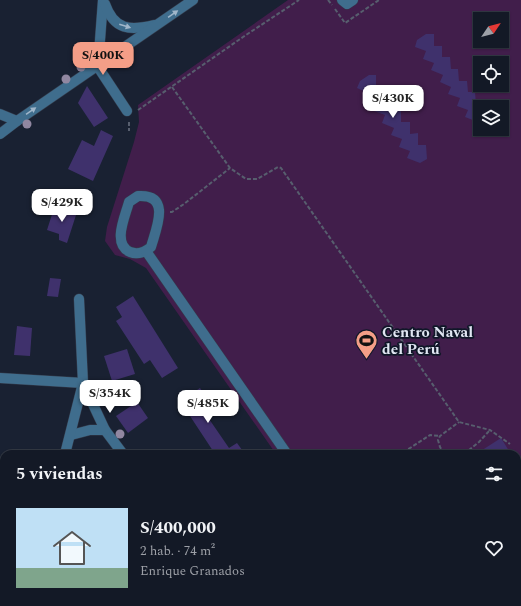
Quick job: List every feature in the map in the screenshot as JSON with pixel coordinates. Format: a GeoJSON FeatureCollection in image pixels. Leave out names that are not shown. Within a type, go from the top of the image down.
{"type":"FeatureCollection","features":[{"type":"Feature","properties":{"kind":"street"},"geometry":{"type":"LineString","coordinates":[[103,0],[108,14],[118,24],[128,28],[140,28],[160,23]]}},
{"type":"Feature","properties":{"kind":"street"},"geometry":{"type":"LineString","coordinates":[[103,0],[98,67],[130,114]]}},
{"type":"Feature","properties":{"kind":"street"},"geometry":{"type":"LineString","coordinates":[[0,134],[193,0]]}},
{"type":"Feature","properties":{"kind":"street"},"geometry":{"type":"LineString","coordinates":[[342,0],[346,4],[353,0]]}},
{"type":"Feature","properties":{"kind":"street"},"geometry":{"type":"LineString","coordinates":[[0,114],[17,121]]}},
{"type":"Feature","properties":{"kind":"street"},"geometry":{"type":"LineString","coordinates":[[138,196],[149,197],[154,200],[160,211],[151,247],[146,251],[140,253],[129,251],[121,243],[120,237],[129,202],[138,196]]}},
{"type":"Feature","properties":{"kind":"street"},"geometry":{"type":"LineString","coordinates":[[146,251],[283,450]]}},
{"type":"Feature","properties":{"kind":"street"},"geometry":{"type":"LineString","coordinates":[[66,450],[82,383],[79,299]]}},
{"type":"Feature","properties":{"kind":"street"},"geometry":{"type":"LineString","coordinates":[[0,378],[82,383]]}},
{"type":"Feature","properties":{"kind":"street"},"geometry":{"type":"LineString","coordinates":[[82,383],[106,430],[120,450]]}},
{"type":"Feature","properties":{"kind":"street"},"geometry":{"type":"LineString","coordinates":[[71,435],[90,430],[106,430]]}},
{"type":"Feature","properties":{"kind":"path"},"geometry":{"type":"LineString","coordinates":[[129,131],[130,114],[299,0]]}},
{"type":"Feature","properties":{"kind":"path"},"geometry":{"type":"LineString","coordinates":[[172,87],[230,168],[246,179],[258,179],[278,167],[281,168],[459,422],[490,430],[510,444]]}},
{"type":"Feature","properties":{"kind":"path"},"geometry":{"type":"LineString","coordinates":[[160,211],[172,212],[230,168]]}},
{"type":"Feature","properties":{"kind":"path"},"geometry":{"type":"LineString","coordinates":[[441,450],[438,440],[440,436],[459,422]]}},
{"type":"Feature","properties":{"kind":"path"},"geometry":{"type":"LineString","coordinates":[[469,450],[490,430]]}},
{"type":"Feature","properties":{"kind":"path"},"geometry":{"type":"LineString","coordinates":[[407,450],[430,435],[440,436]]}},
{"type":"Feature","properties":{"kind":"shaded area","name":"Centro Naval del Perú"},"geometry":{"type":"Polygon","coordinates":[[[288,0],[521,0],[521,450],[273,450],[146,268],[130,259],[115,255],[105,241],[107,227],[139,122],[138,105],[288,0]]]}},
{"type":"Feature","properties":{"kind":"building"},"geometry":{"type":"Polygon","coordinates":[[[426,34],[434,34],[434,46],[442,46],[442,57],[450,57],[451,69],[458,69],[459,81],[467,81],[468,92],[475,92],[476,100],[473,100],[473,120],[465,117],[468,110],[457,106],[460,98],[448,94],[451,87],[440,82],[443,75],[431,70],[434,63],[423,59],[426,51],[415,47],[417,40],[426,34]]]}},
{"type":"Feature","properties":{"kind":"building"},"geometry":{"type":"Polygon","coordinates":[[[369,75],[376,75],[376,87],[384,87],[384,98],[393,98],[393,110],[401,110],[401,122],[410,122],[410,134],[418,133],[418,145],[426,145],[427,159],[420,163],[407,158],[410,151],[399,147],[402,139],[391,135],[394,128],[382,123],[385,115],[374,111],[376,104],[365,100],[368,93],[357,88],[360,81],[369,75]]]}},
{"type":"Feature","properties":{"kind":"building"},"geometry":{"type":"Polygon","coordinates":[[[87,86],[108,118],[94,127],[78,103],[87,86]]]}},
{"type":"Feature","properties":{"kind":"building"},"geometry":{"type":"Polygon","coordinates":[[[101,130],[113,136],[93,181],[68,169],[82,140],[94,146],[101,130]]]}},
{"type":"Feature","properties":{"kind":"building"},"geometry":{"type":"Polygon","coordinates":[[[55,205],[77,212],[67,243],[59,240],[59,234],[47,230],[55,205]]]}},
{"type":"Feature","properties":{"kind":"building"},"geometry":{"type":"Polygon","coordinates":[[[50,278],[61,279],[58,297],[47,296],[50,278]]]}},
{"type":"Feature","properties":{"kind":"building"},"geometry":{"type":"Polygon","coordinates":[[[133,296],[178,368],[162,378],[150,360],[144,364],[116,321],[122,317],[116,307],[133,296]]]}},
{"type":"Feature","properties":{"kind":"building"},"geometry":{"type":"Polygon","coordinates":[[[17,326],[32,328],[30,356],[14,355],[17,326]]]}},
{"type":"Feature","properties":{"kind":"building"},"geometry":{"type":"Polygon","coordinates":[[[127,349],[135,374],[112,381],[104,356],[127,349]]]}},
{"type":"Feature","properties":{"kind":"building"},"geometry":{"type":"Polygon","coordinates":[[[200,388],[215,411],[207,416],[229,448],[237,443],[242,450],[212,450],[190,416],[194,413],[181,401],[200,388]]]}},
{"type":"Feature","properties":{"kind":"building"},"geometry":{"type":"Polygon","coordinates":[[[137,402],[148,418],[128,433],[116,416],[137,402]]]}},
{"type":"Feature","properties":{"kind":"building"},"geometry":{"type":"Polygon","coordinates":[[[501,438],[508,450],[482,450],[501,438]]]}},
{"type":"Feature","properties":{"kind":"place","name":"Centro Naval del Perú"},"geometry":{"type":"Point","coordinates":[366,360]}}]}
